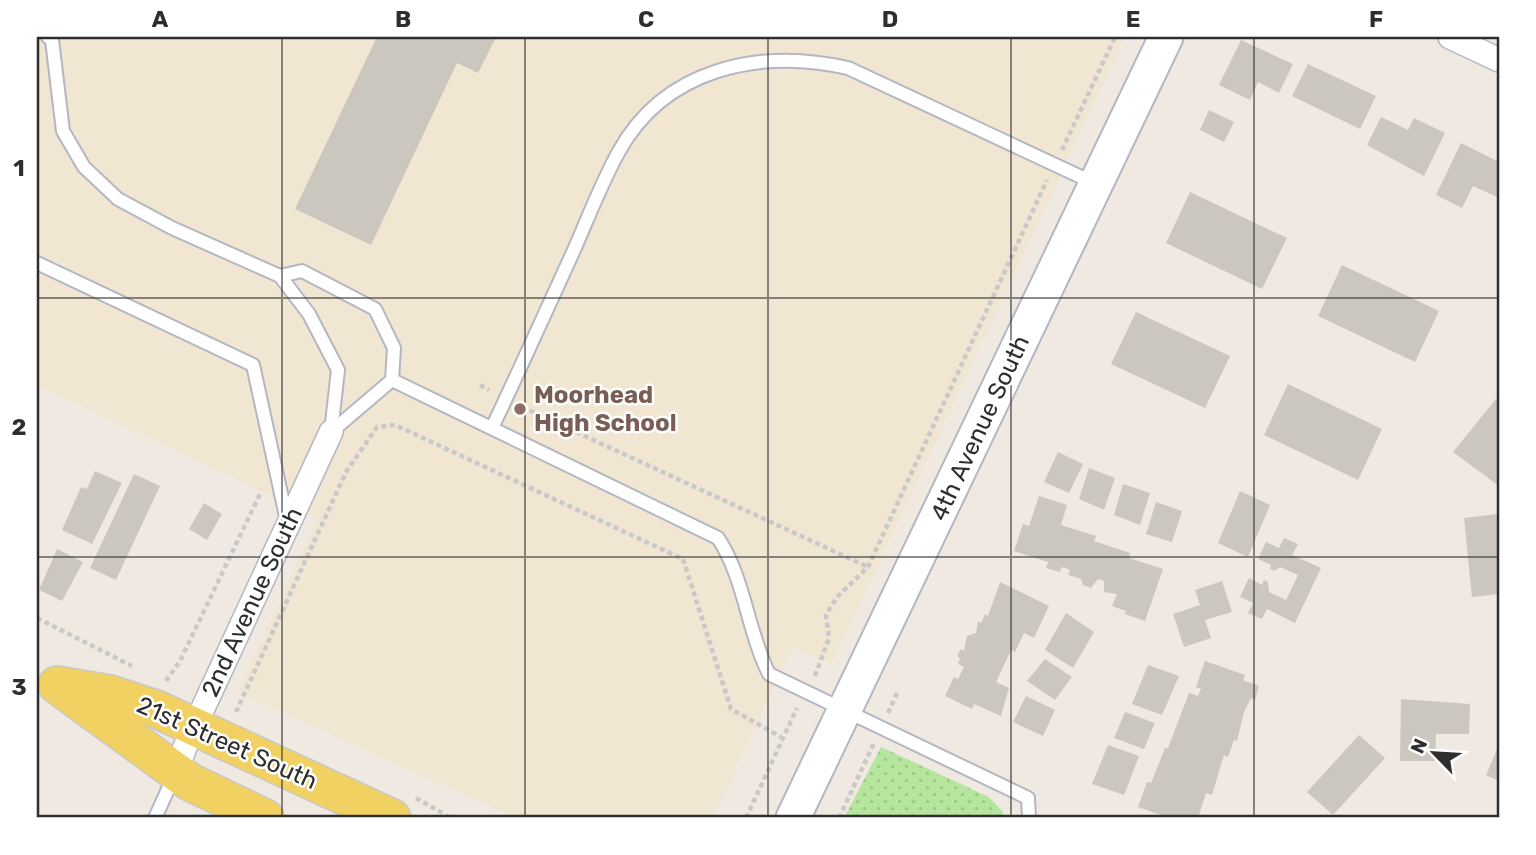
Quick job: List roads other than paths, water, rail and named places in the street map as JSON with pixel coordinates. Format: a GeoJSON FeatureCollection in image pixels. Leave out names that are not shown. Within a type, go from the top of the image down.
{"type":"FeatureCollection","features":[{"type":"Feature","properties":{"kind":"main road","name":"21st Street South"},"geometry":{"type":"LineString","coordinates":[[47,678],[156,709],[392,818]]}},
{"type":"Feature","properties":{"kind":"main road","name":"21st Street South"},"geometry":{"type":"LineString","coordinates":[[47,678],[176,773],[265,818]]}},
{"type":"Feature","properties":{"kind":"street","name":"4th Avenue South"},"geometry":{"type":"LineString","coordinates":[[793,818],[1166,37]]}},
{"type":"Feature","properties":{"kind":"street"},"geometry":{"type":"LineString","coordinates":[[1450,37],[1499,60]]}},
{"type":"Feature","properties":{"kind":"street","name":"2nd Avenue South"},"geometry":{"type":"LineString","coordinates":[[176,773],[194,726],[331,432]]}},
{"type":"Feature","properties":{"kind":"lane"},"geometry":{"type":"LineString","coordinates":[[48,37],[52,40],[63,131],[84,167],[118,199],[172,228],[279,276],[309,314],[338,370],[331,432]]}},
{"type":"Feature","properties":{"kind":"lane"},"geometry":{"type":"LineString","coordinates":[[492,428],[618,151],[664,99],[708,72],[750,62],[811,60],[848,68],[1096,184]]}},
{"type":"Feature","properties":{"kind":"lane"},"geometry":{"type":"LineString","coordinates":[[37,263],[253,365],[288,525]]}},
{"type":"Feature","properties":{"kind":"lane"},"geometry":{"type":"LineString","coordinates":[[279,276],[302,271],[375,309],[394,348],[392,380],[331,432]]}},
{"type":"Feature","properties":{"kind":"lane"},"geometry":{"type":"LineString","coordinates":[[392,380],[704,528],[718,538],[731,556],[758,652],[769,674],[1028,798],[1028,818]]}},
{"type":"Feature","properties":{"kind":"lane"},"geometry":{"type":"LineString","coordinates":[[155,818],[176,773]]}},
{"type":"Feature","properties":{"kind":"place","name":"Moorhead High School"},"geometry":{"type":"Point","coordinates":[520,409]}}]}
